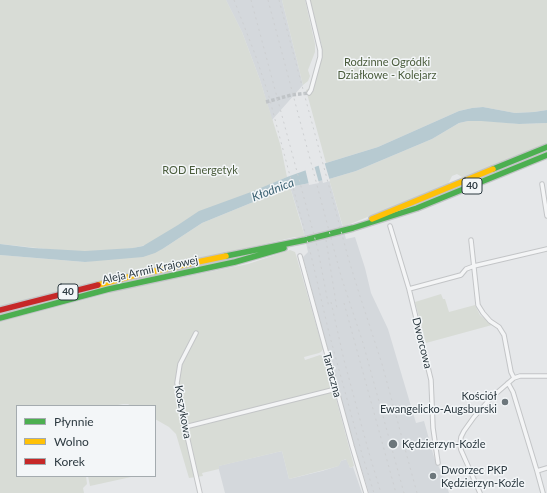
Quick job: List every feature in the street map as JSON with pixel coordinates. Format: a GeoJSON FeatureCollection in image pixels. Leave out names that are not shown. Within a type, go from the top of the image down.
{"type":"FeatureCollection","features":[{"type":"Feature","properties":{"kind":"main road","name":"Aleja Armii Krajowej"},"geometry":{"type":"LineString","coordinates":[[343,230],[547,147]]}},
{"type":"Feature","properties":{"kind":"main road","name":"Aleja Armii Krajowej"},"geometry":{"type":"LineString","coordinates":[[0,310],[136,275],[305,240],[343,230],[417,208],[547,155]]}},
{"type":"Feature","properties":{"kind":"main road","name":"Aleja Armii Krajowej"},"geometry":{"type":"LineString","coordinates":[[0,318],[109,289],[250,258],[305,240]]}},
{"type":"Feature","properties":{"kind":"street"},"geometry":{"type":"LineString","coordinates":[[308,0],[320,50],[320,57],[310,91]]}},
{"type":"Feature","properties":{"kind":"street"},"geometry":{"type":"LineString","coordinates":[[542,184],[547,216]]}},
{"type":"Feature","properties":{"kind":"street","name":"Dworcowa"},"geometry":{"type":"LineString","coordinates":[[390,226],[409,289],[431,380],[433,428],[438,463]]}},
{"type":"Feature","properties":{"kind":"street"},"geometry":{"type":"LineString","coordinates":[[472,240],[478,305],[483,313],[499,328],[504,335],[511,372],[514,378]]}},
{"type":"Feature","properties":{"kind":"street"},"geometry":{"type":"LineString","coordinates":[[409,289],[461,275],[466,269],[474,266],[547,249]]}},
{"type":"Feature","properties":{"kind":"street","name":"Tartaczna"},"geometry":{"type":"LineString","coordinates":[[300,256],[366,493]]}},
{"type":"Feature","properties":{"kind":"street","name":"Koszykowa"},"geometry":{"type":"LineString","coordinates":[[196,333],[180,364],[177,383],[200,493]]}},
{"type":"Feature","properties":{"kind":"street"},"geometry":{"type":"LineString","coordinates":[[480,493],[460,450],[461,437],[464,431],[492,397],[514,378],[520,376],[547,376]]}},
{"type":"Feature","properties":{"kind":"street"},"geometry":{"type":"LineString","coordinates":[[508,383],[513,392],[543,493]]}},
{"type":"Feature","properties":{"kind":"street"},"geometry":{"type":"LineString","coordinates":[[185,427],[336,389]]}},
{"type":"Feature","properties":{"kind":"street"},"geometry":{"type":"LineString","coordinates":[[537,471],[547,468]]}},
{"type":"Feature","properties":{"kind":"shaded area"},"geometry":{"type":"Polygon","coordinates":[[[226,0],[282,0],[303,85],[272,120],[260,80],[242,32],[226,0]]]}},
{"type":"Feature","properties":{"kind":"shaded area"},"geometry":{"type":"Polygon","coordinates":[[[329,179],[346,239],[355,237],[371,293],[388,329],[416,423],[424,421],[434,457],[445,480],[449,493],[369,493],[350,432],[303,257],[308,252],[302,225],[290,187],[329,179]]]}},
{"type":"Feature","properties":{"kind":"shaded area"},"geometry":{"type":"Polygon","coordinates":[[[282,451],[289,479],[338,466],[341,461],[347,459],[350,468],[353,467],[362,493],[225,493],[218,466],[282,451]]]}},
{"type":"Feature","properties":{"kind":"green space","name":"ROD Energetyk"},"geometry":{"type":"Polygon","coordinates":[[[0,0],[226,0],[242,32],[260,80],[281,147],[287,177],[230,202],[150,244],[134,248],[96,252],[65,251],[0,244],[0,0]]]}},
{"type":"Feature","properties":{"kind":"green space"},"geometry":{"type":"Polygon","coordinates":[[[282,0],[305,0],[315,44],[315,52],[308,70],[310,76],[308,81],[303,85],[282,0]]]}},
{"type":"Feature","properties":{"kind":"green space","name":"Rodzinne Ogródki Działkowe - Kolejarz"},"geometry":{"type":"Polygon","coordinates":[[[308,0],[547,0],[547,110],[515,113],[483,107],[459,111],[378,147],[326,163],[306,90],[310,88],[322,46],[308,0]]]}},
{"type":"Feature","properties":{"kind":"green space"},"geometry":{"type":"Polygon","coordinates":[[[468,121],[519,124],[547,123],[547,143],[464,178],[457,174],[452,176],[448,184],[343,227],[329,179],[356,171],[432,139],[459,123],[468,121]]]}},
{"type":"Feature","properties":{"kind":"green space"},"geometry":{"type":"Polygon","coordinates":[[[290,187],[305,237],[295,237],[119,277],[0,308],[0,255],[85,262],[164,248],[202,223],[290,187]]]}},
{"type":"Feature","properties":{"kind":"green space"},"geometry":{"type":"Polygon","coordinates":[[[290,250],[295,252],[323,349],[319,353],[304,357],[305,360],[320,355],[325,357],[354,466],[350,468],[346,459],[341,461],[339,466],[289,479],[282,451],[219,466],[219,469],[202,473],[203,476],[189,478],[176,434],[169,427],[156,420],[156,405],[16,405],[16,477],[86,477],[87,484],[83,488],[84,493],[0,493],[0,322],[121,290],[248,264],[290,250]]]}},
{"type":"Feature","properties":{"kind":"green space"},"geometry":{"type":"Polygon","coordinates":[[[441,294],[443,299],[445,299],[449,312],[475,305],[480,315],[492,325],[426,343],[415,302],[441,294]]]}},
{"type":"Feature","properties":{"kind":"green space"},"geometry":{"type":"Polygon","coordinates":[[[88,477],[131,477],[90,486],[88,477]]]}},
{"type":"Feature","properties":{"kind":"water","name":"Kłodnica"},"geometry":{"type":"Polygon","coordinates":[[[483,107],[515,113],[547,110],[547,123],[519,124],[468,121],[459,123],[432,139],[356,171],[329,179],[290,187],[202,223],[164,248],[143,257],[85,262],[0,255],[0,244],[33,248],[85,251],[143,246],[199,211],[326,163],[378,147],[459,111],[483,107]]]}},
{"type":"Feature","properties":{"kind":"pier"},"geometry":{"type":"Polygon","coordinates":[[[324,161],[330,181],[323,183],[318,163],[324,161]]]}},
{"type":"Feature","properties":{"kind":"pier"},"geometry":{"type":"Polygon","coordinates":[[[314,165],[319,183],[309,185],[305,168],[314,165]]]}},
{"type":"Feature","properties":{"kind":"tunnel"},"geometry":{"type":"LineString","coordinates":[[266,102],[291,95],[309,93]]}},
{"type":"Feature","properties":{"kind":"railway"},"geometry":{"type":"LineString","coordinates":[[234,0],[268,93],[311,255],[329,333],[374,493]]}},
{"type":"Feature","properties":{"kind":"railway"},"geometry":{"type":"LineString","coordinates":[[251,0],[318,250],[329,308]]}},
{"type":"Feature","properties":{"kind":"railway"},"geometry":{"type":"LineString","coordinates":[[268,0],[341,276],[363,343],[404,493]]}},
{"type":"Feature","properties":{"kind":"railway"},"geometry":{"type":"LineString","coordinates":[[279,0],[348,257],[382,364],[417,493]]}},
{"type":"Feature","properties":{"kind":"railway"},"geometry":{"type":"LineString","coordinates":[[326,240],[337,309]]}},
{"type":"Feature","properties":{"kind":"railway"},"geometry":{"type":"LineString","coordinates":[[331,302],[344,360],[381,493]]}},
{"type":"Feature","properties":{"kind":"railway"},"geometry":{"type":"LineString","coordinates":[[344,303],[396,493]]}},
{"type":"Feature","properties":{"kind":"traffic: fast"},"geometry":{"type":"LineString","coordinates":[[493,169],[547,147]]}},
{"type":"Feature","properties":{"kind":"traffic: fast"},"geometry":{"type":"LineString","coordinates":[[226,256],[305,240],[353,228],[417,208],[547,155]]}},
{"type":"Feature","properties":{"kind":"traffic: fast"},"geometry":{"type":"LineString","coordinates":[[0,318],[109,289],[235,262],[284,248]]}},
{"type":"Feature","properties":{"kind":"traffic: slow"},"geometry":{"type":"LineString","coordinates":[[372,219],[493,169]]}},
{"type":"Feature","properties":{"kind":"traffic: slow"},"geometry":{"type":"LineString","coordinates":[[98,285],[136,275],[226,256]]}},
{"type":"Feature","properties":{"kind":"traffic: jam"},"geometry":{"type":"LineString","coordinates":[[0,310],[98,285]]}},
{"type":"Feature","properties":{"kind":"place","name":"Kościół Ewangelicko-Augsburski"},"geometry":{"type":"Point","coordinates":[505,402]}},
{"type":"Feature","properties":{"kind":"place","name":"Kędzierzyn-Koźle"},"geometry":{"type":"Point","coordinates":[393,444]}},
{"type":"Feature","properties":{"kind":"place","name":"Dworzec PKP Kędzierzyn-Koźle"},"geometry":{"type":"Point","coordinates":[433,476]}}]}
